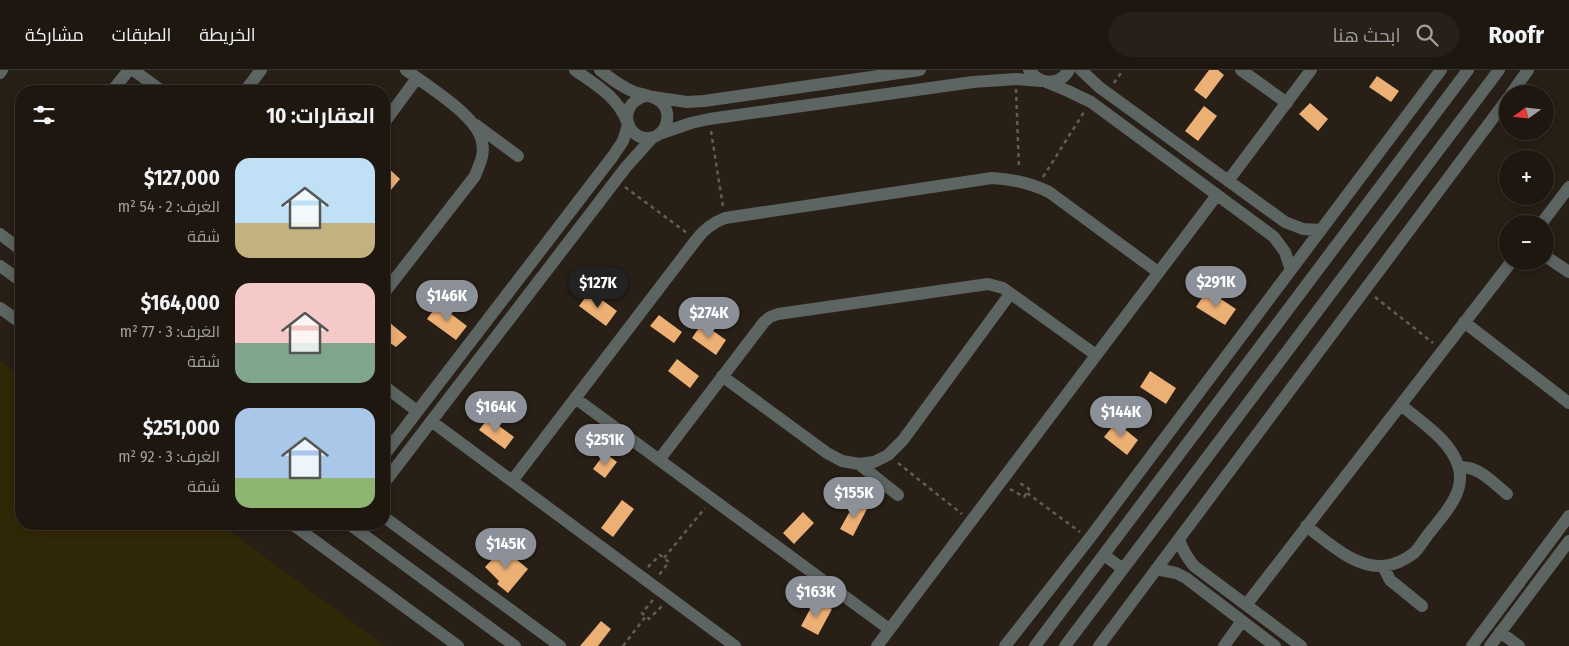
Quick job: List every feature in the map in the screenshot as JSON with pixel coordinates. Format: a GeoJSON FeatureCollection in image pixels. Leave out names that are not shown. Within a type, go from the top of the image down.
{"type":"FeatureCollection","features":[{"type":"Feature","properties":{"kind":"street"},"geometry":{"type":"LineString","coordinates":[[117,85],[129,70]]}},
{"type":"Feature","properties":{"kind":"street"},"geometry":{"type":"LineString","coordinates":[[133,70],[154,85]]}},
{"type":"Feature","properties":{"kind":"street"},"geometry":{"type":"LineString","coordinates":[[250,85],[261,70]]}},
{"type":"Feature","properties":{"kind":"street"},"geometry":{"type":"LineString","coordinates":[[406,70],[518,156]]}},
{"type":"Feature","properties":{"kind":"street"},"geometry":{"type":"LineString","coordinates":[[575,70],[614,99],[636,134],[647,138],[683,125],[710,119],[974,82],[1016,79],[1058,81],[1069,70]]}},
{"type":"Feature","properties":{"kind":"street"},"geometry":{"type":"LineString","coordinates":[[390,475],[632,159],[664,129],[668,114],[660,101],[624,87],[600,70]]}},
{"type":"Feature","properties":{"kind":"street"},"geometry":{"type":"LineString","coordinates":[[390,447],[613,156],[623,141],[628,123],[627,114],[633,102],[639,98],[650,97],[678,101],[704,101],[920,70]]}},
{"type":"Feature","properties":{"kind":"street"},"geometry":{"type":"LineString","coordinates":[[1029,70],[1035,77],[1091,102],[1274,237],[1285,252],[1291,270]]}},
{"type":"Feature","properties":{"kind":"street"},"geometry":{"type":"LineString","coordinates":[[1081,70],[1091,81],[1285,222],[1303,229],[1321,230]]}},
{"type":"Feature","properties":{"kind":"street"},"geometry":{"type":"LineString","coordinates":[[1242,70],[1287,103]]}},
{"type":"Feature","properties":{"kind":"street"},"geometry":{"type":"LineString","coordinates":[[1228,181],[1311,70]]}},
{"type":"Feature","properties":{"kind":"street"},"geometry":{"type":"LineString","coordinates":[[1005,646],[1089,539],[1441,70]]}},
{"type":"Feature","properties":{"kind":"street"},"geometry":{"type":"LineString","coordinates":[[1035,646],[1468,70]]}},
{"type":"Feature","properties":{"kind":"street"},"geometry":{"type":"LineString","coordinates":[[1065,646],[1499,70]]}},
{"type":"Feature","properties":{"kind":"street"},"geometry":{"type":"LineString","coordinates":[[1517,85],[1528,70]]}},
{"type":"Feature","properties":{"kind":"street"},"geometry":{"type":"LineString","coordinates":[[390,115],[417,78]]}},
{"type":"Feature","properties":{"kind":"street"},"geometry":{"type":"LineString","coordinates":[[1411,110],[1430,121]]}},
{"type":"Feature","properties":{"kind":"street"},"geometry":{"type":"LineString","coordinates":[[1099,646],[1499,110]]}},
{"type":"Feature","properties":{"kind":"street"},"geometry":{"type":"LineString","coordinates":[[390,284],[474,176],[482,160],[482,142],[476,125]]}},
{"type":"Feature","properties":{"kind":"street"},"geometry":{"type":"LineString","coordinates":[[512,481],[696,240],[708,227],[725,218],[992,178],[1019,180],[1049,192],[1158,272]]}},
{"type":"Feature","properties":{"kind":"street"},"geometry":{"type":"LineString","coordinates":[[1548,215],[1569,187]]}},
{"type":"Feature","properties":{"kind":"street"},"geometry":{"type":"LineString","coordinates":[[877,646],[1217,195]]}},
{"type":"Feature","properties":{"kind":"street"},"geometry":{"type":"LineString","coordinates":[[0,234],[15,245]]}},
{"type":"Feature","properties":{"kind":"street"},"geometry":{"type":"LineString","coordinates":[[1554,262],[1569,272]]}},
{"type":"Feature","properties":{"kind":"street"},"geometry":{"type":"LineString","coordinates":[[0,266],[15,277]]}},
{"type":"Feature","properties":{"kind":"street"},"geometry":{"type":"LineString","coordinates":[[1246,605],[1505,270]]}},
{"type":"Feature","properties":{"kind":"street"},"geometry":{"type":"LineString","coordinates":[[659,460],[764,322],[773,315],[980,285],[995,286],[1003,288],[1096,355]]}},
{"type":"Feature","properties":{"kind":"street"},"geometry":{"type":"LineString","coordinates":[[722,376],[827,453],[842,461],[859,464],[874,462],[888,456],[903,440],[1010,294]]}},
{"type":"Feature","properties":{"kind":"street"},"geometry":{"type":"LineString","coordinates":[[0,308],[15,319]]}},
{"type":"Feature","properties":{"kind":"street"},"geometry":{"type":"LineString","coordinates":[[1464,322],[1569,403]]}},
{"type":"Feature","properties":{"kind":"street"},"geometry":{"type":"LineString","coordinates":[[390,391],[417,411]]}},
{"type":"Feature","properties":{"kind":"street"},"geometry":{"type":"LineString","coordinates":[[575,398],[889,630]]}},
{"type":"Feature","properties":{"kind":"street"},"geometry":{"type":"LineString","coordinates":[[1306,526],[1348,556],[1365,564],[1382,566],[1400,562],[1415,552],[1454,500],[1460,484],[1459,467],[1452,451],[1401,405]]}},
{"type":"Feature","properties":{"kind":"street"},"geometry":{"type":"LineString","coordinates":[[431,421],[736,646]]}},
{"type":"Feature","properties":{"kind":"street"},"geometry":{"type":"LineString","coordinates":[[859,464],[898,495]]}},
{"type":"Feature","properties":{"kind":"street"},"geometry":{"type":"LineString","coordinates":[[1459,467],[1473,468],[1479,471],[1507,494]]}},
{"type":"Feature","properties":{"kind":"street"},"geometry":{"type":"LineString","coordinates":[[1139,472],[1158,482]]}},
{"type":"Feature","properties":{"kind":"street"},"geometry":{"type":"LineString","coordinates":[[1472,646],[1569,516]]}},
{"type":"Feature","properties":{"kind":"street"},"geometry":{"type":"LineString","coordinates":[[390,520],[560,646]]}},
{"type":"Feature","properties":{"kind":"street"},"geometry":{"type":"LineString","coordinates":[[300,530],[458,646]]}},
{"type":"Feature","properties":{"kind":"street"},"geometry":{"type":"LineString","coordinates":[[357,530],[515,646]]}},
{"type":"Feature","properties":{"kind":"street"},"geometry":{"type":"LineString","coordinates":[[1179,539],[1182,549],[1194,566],[1301,646]]}},
{"type":"Feature","properties":{"kind":"street"},"geometry":{"type":"LineString","coordinates":[[1490,646],[1569,541]]}},
{"type":"Feature","properties":{"kind":"street"},"geometry":{"type":"LineString","coordinates":[[1104,555],[1123,569]]}},
{"type":"Feature","properties":{"kind":"street"},"geometry":{"type":"LineString","coordinates":[[1382,566],[1390,580],[1422,606]]}},
{"type":"Feature","properties":{"kind":"street"},"geometry":{"type":"LineString","coordinates":[[1156,569],[1176,573],[1186,578],[1276,646]]}},
{"type":"Feature","properties":{"kind":"street"},"geometry":{"type":"LineString","coordinates":[[1224,646],[1242,621]]}},
{"type":"Feature","properties":{"kind":"street"},"geometry":{"type":"LineString","coordinates":[[1500,632],[1518,646]]}},
{"type":"Feature","properties":{"kind":"path"},"geometry":{"type":"LineString","coordinates":[[1107,92],[1123,70]]}},
{"type":"Feature","properties":{"kind":"path"},"geometry":{"type":"LineString","coordinates":[[1016,79],[1019,180]]}},
{"type":"Feature","properties":{"kind":"path"},"geometry":{"type":"LineString","coordinates":[[1037,186],[1091,102]]}},
{"type":"Feature","properties":{"kind":"path"},"geometry":{"type":"LineString","coordinates":[[710,119],[725,218]]}},
{"type":"Feature","properties":{"kind":"path"},"geometry":{"type":"LineString","coordinates":[[616,180],[696,240]]}},
{"type":"Feature","properties":{"kind":"path"},"geometry":{"type":"LineString","coordinates":[[1365,289],[1442,350]]}},
{"type":"Feature","properties":{"kind":"path"},"geometry":{"type":"LineString","coordinates":[[888,456],[971,521]]}},
{"type":"Feature","properties":{"kind":"path"},"geometry":{"type":"LineString","coordinates":[[1004,478],[1029,489],[1023,498],[1004,478]]}},
{"type":"Feature","properties":{"kind":"path"},"geometry":{"type":"LineString","coordinates":[[1027,493],[1089,539]]}},
{"type":"Feature","properties":{"kind":"path"},"geometry":{"type":"LineString","coordinates":[[664,558],[713,499]]}},
{"type":"Feature","properties":{"kind":"path"},"geometry":{"type":"LineString","coordinates":[[640,576],[658,556],[668,561],[661,591],[651,619],[642,613],[661,591]]}},
{"type":"Feature","properties":{"kind":"path"},"geometry":{"type":"LineString","coordinates":[[623,646],[646,616]]}},
{"type":"Feature","properties":{"kind":"sand"},"geometry":{"type":"Polygon","coordinates":[[[0,361],[15,372],[15,530],[228,530],[385,646],[0,646],[0,361]]]}},
{"type":"Feature","properties":{"kind":"building"},"geometry":{"type":"Polygon","coordinates":[[[1209,70],[1218,70],[1224,75],[1206,99],[1194,90],[1209,70]]]}},
{"type":"Feature","properties":{"kind":"building"},"geometry":{"type":"Polygon","coordinates":[[[1377,76],[1399,91],[1391,102],[1369,87],[1377,76]]]}},
{"type":"Feature","properties":{"kind":"building"},"geometry":{"type":"Polygon","coordinates":[[[1310,103],[1328,119],[1318,131],[1299,114],[1310,103]]]}},
{"type":"Feature","properties":{"kind":"building"},"geometry":{"type":"Polygon","coordinates":[[[1204,106],[1217,116],[1198,141],[1185,131],[1204,106]]]}},
{"type":"Feature","properties":{"kind":"building"},"geometry":{"type":"Polygon","coordinates":[[[390,170],[400,179],[390,191],[390,170]]]}},
{"type":"Feature","properties":{"kind":"building"},"geometry":{"type":"Polygon","coordinates":[[[1207,290],[1236,309],[1225,325],[1196,307],[1207,290]]]}},
{"type":"Feature","properties":{"kind":"building"},"geometry":{"type":"Polygon","coordinates":[[[590,291],[617,311],[606,326],[579,306],[590,291]]]}},
{"type":"Feature","properties":{"kind":"building"},"geometry":{"type":"Polygon","coordinates":[[[438,304],[467,326],[456,340],[427,319],[438,304]]]}},
{"type":"Feature","properties":{"kind":"building"},"geometry":{"type":"Polygon","coordinates":[[[659,315],[682,332],[674,343],[650,326],[659,315]]]}},
{"type":"Feature","properties":{"kind":"building"},"geometry":{"type":"Polygon","coordinates":[[[390,323],[407,337],[396,347],[390,343],[390,323]]]}},
{"type":"Feature","properties":{"kind":"building"},"geometry":{"type":"Polygon","coordinates":[[[702,323],[726,340],[716,355],[692,338],[702,323]]]}},
{"type":"Feature","properties":{"kind":"building"},"geometry":{"type":"Polygon","coordinates":[[[677,359],[699,376],[690,388],[668,371],[677,359]]]}},
{"type":"Feature","properties":{"kind":"building"},"geometry":{"type":"Polygon","coordinates":[[[1150,371],[1176,388],[1166,404],[1140,387],[1150,371]]]}},
{"type":"Feature","properties":{"kind":"building"},"geometry":{"type":"Polygon","coordinates":[[[488,418],[514,437],[505,449],[479,430],[488,418]]]}},
{"type":"Feature","properties":{"kind":"building"},"geometry":{"type":"Polygon","coordinates":[[[1116,422],[1138,440],[1127,455],[1104,437],[1116,422]]]}},
{"type":"Feature","properties":{"kind":"building"},"geometry":{"type":"Polygon","coordinates":[[[605,453],[617,462],[605,478],[593,469],[605,453]]]}},
{"type":"Feature","properties":{"kind":"building"},"geometry":{"type":"Polygon","coordinates":[[[622,500],[634,509],[613,537],[601,528],[622,500]]]}},
{"type":"Feature","properties":{"kind":"building"},"geometry":{"type":"Polygon","coordinates":[[[855,502],[867,509],[853,536],[840,529],[855,502]]]}},
{"type":"Feature","properties":{"kind":"building"},"geometry":{"type":"Polygon","coordinates":[[[803,512],[814,523],[794,544],[783,533],[803,512]]]}},
{"type":"Feature","properties":{"kind":"building"},"geometry":{"type":"Polygon","coordinates":[[[503,548],[528,569],[508,593],[497,584],[499,581],[485,567],[503,548]]]}},
{"type":"Feature","properties":{"kind":"building"},"geometry":{"type":"Polygon","coordinates":[[[815,600],[832,609],[818,635],[801,626],[815,600]]]}},
{"type":"Feature","properties":{"kind":"building"},"geometry":{"type":"Polygon","coordinates":[[[601,621],[611,629],[598,646],[580,646],[601,621]]]}}]}
